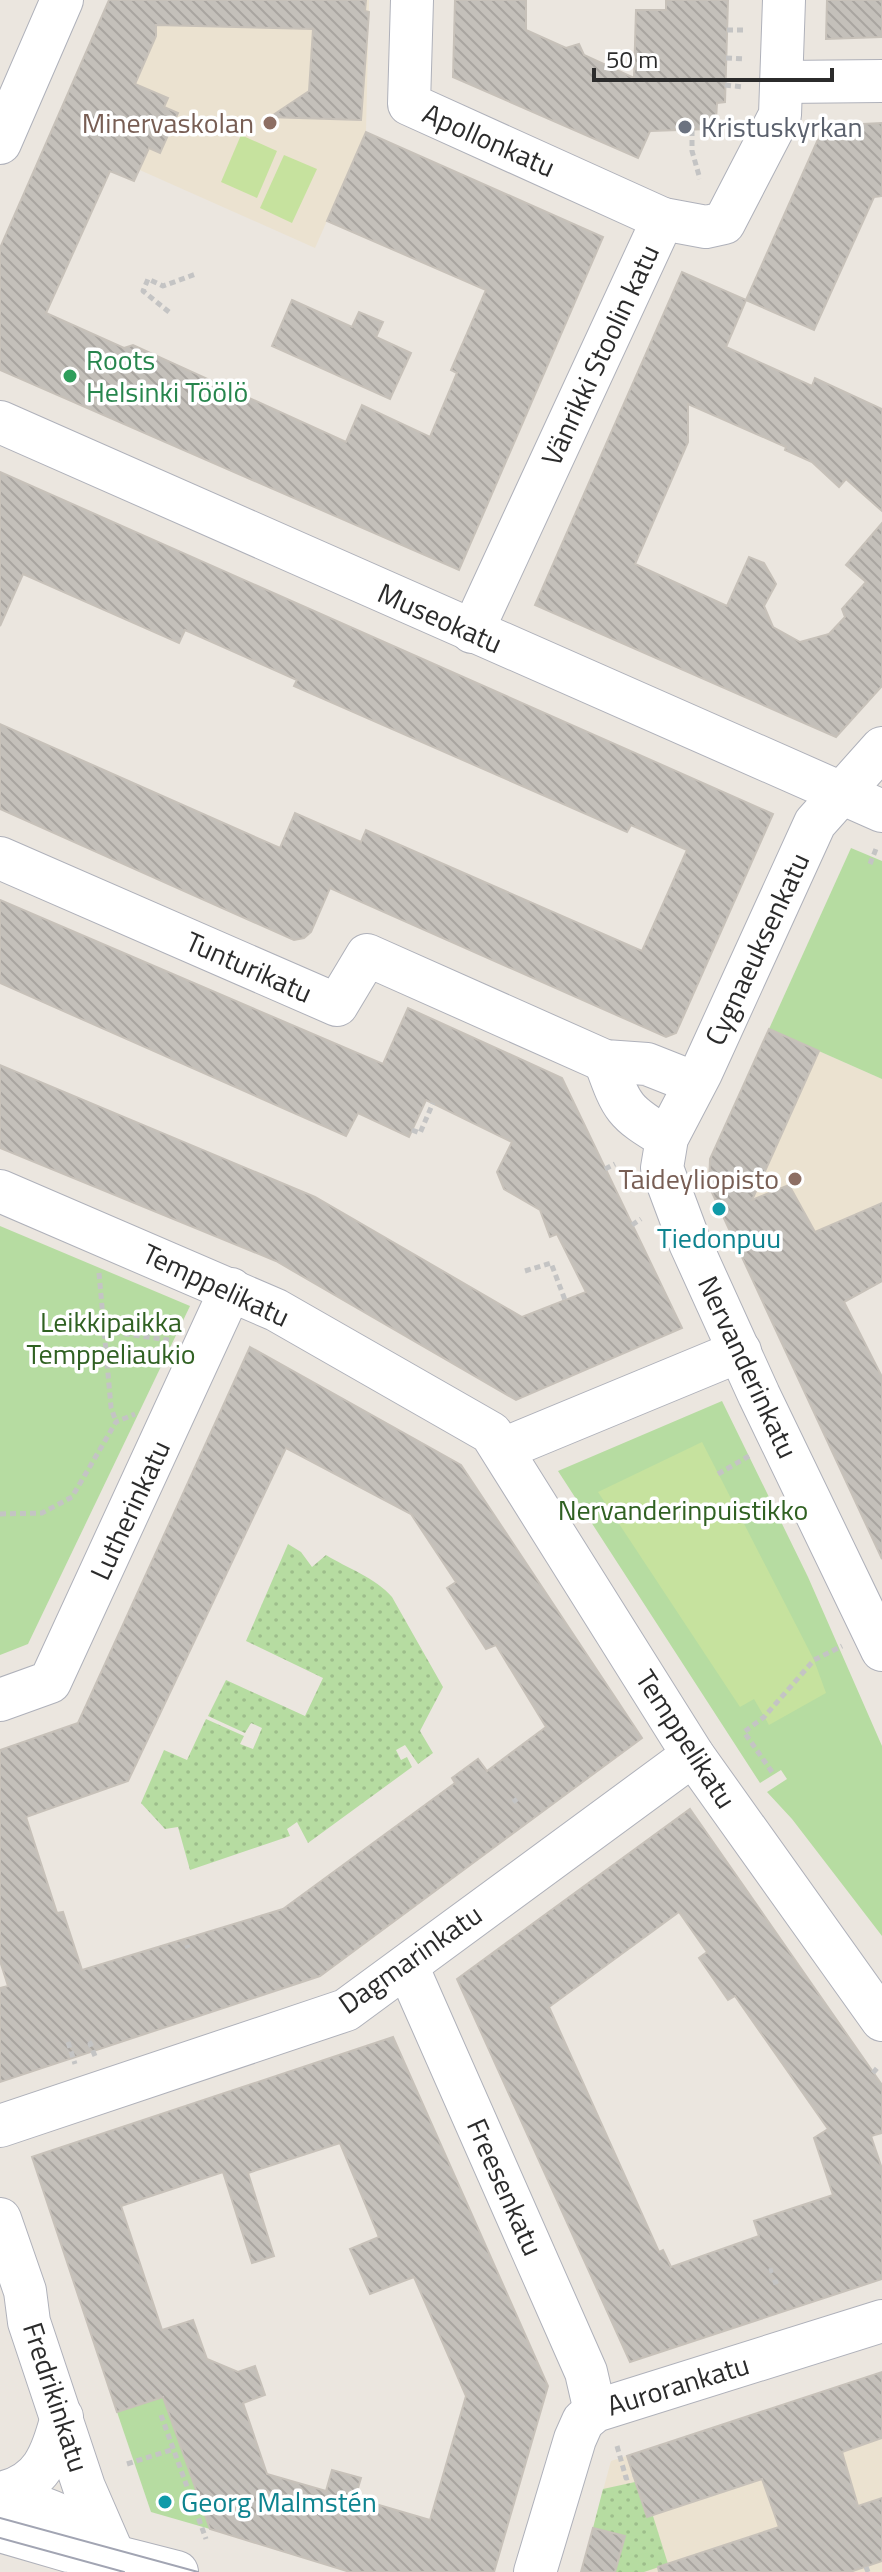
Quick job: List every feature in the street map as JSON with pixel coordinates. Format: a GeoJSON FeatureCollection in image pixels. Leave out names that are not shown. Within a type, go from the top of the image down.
{"type":"FeatureCollection","features":[{"type":"Feature","properties":{"kind":"street"},"geometry":{"type":"LineString","coordinates":[[0,143],[62,0]]}},
{"type":"Feature","properties":{"kind":"street","name":"Apollonkatu"},"geometry":{"type":"LineString","coordinates":[[412,0],[409,104],[663,219]]}},
{"type":"Feature","properties":{"kind":"street","name":"Vänrikki Stoolin katu"},"geometry":{"type":"LineString","coordinates":[[472,632],[663,219],[706,227],[724,223],[780,115],[763,84],[784,0]]}},
{"type":"Feature","properties":{"kind":"street"},"geometry":{"type":"LineString","coordinates":[[763,84],[882,81]]}},
{"type":"Feature","properties":{"kind":"street","name":"Museokatu"},"geometry":{"type":"LineString","coordinates":[[0,422],[841,793],[879,830]]}},
{"type":"Feature","properties":{"kind":"street","name":"Cygnaeuksenkatu"},"geometry":{"type":"LineString","coordinates":[[664,1153],[815,823],[882,748]]}},
{"type":"Feature","properties":{"kind":"street","name":"Tunturikatu"},"geometry":{"type":"LineString","coordinates":[[0,858],[337,1005],[367,955],[605,1061],[647,1064],[695,1083]]}},
{"type":"Feature","properties":{"kind":"street"},"geometry":{"type":"LineString","coordinates":[[605,1061],[621,1105],[664,1153]]}},
{"type":"Feature","properties":{"kind":"street","name":"Nervanderinkatu"},"geometry":{"type":"LineString","coordinates":[[664,1153],[690,1243],[869,1636]]}},
{"type":"Feature","properties":{"kind":"street","name":"Temppelikatu"},"geometry":{"type":"LineString","coordinates":[[0,1191],[276,1310],[491,1433],[693,1755],[882,2020]]}},
{"type":"Feature","properties":{"kind":"street","name":"Lutherinkatu"},"geometry":{"type":"LineString","coordinates":[[0,1700],[50,1682],[231,1289]]}},
{"type":"Feature","properties":{"kind":"street"},"geometry":{"type":"LineString","coordinates":[[503,1449],[740,1351]]}},
{"type":"Feature","properties":{"kind":"street","name":"Dagmarinkatu"},"geometry":{"type":"LineString","coordinates":[[0,2126],[346,2010],[693,1755]]}},
{"type":"Feature","properties":{"kind":"street","name":"Freesenkatu"},"geometry":{"type":"LineString","coordinates":[[407,1966],[586,2372],[595,2411]]}},
{"type":"Feature","properties":{"kind":"street","name":"Fredrikinkatu"},"geometry":{"type":"LineString","coordinates":[[0,2219],[84,2487],[117,2564]]}},
{"type":"Feature","properties":{"kind":"street","name":"Aurorankatu"},"geometry":{"type":"LineString","coordinates":[[535,2572],[575,2439],[583,2421],[595,2411],[882,2321]]}},
{"type":"Feature","properties":{"kind":"street"},"geometry":{"type":"LineString","coordinates":[[0,2494],[18,2489],[43,2469],[62,2417]]}},
{"type":"Feature","properties":{"kind":"street"},"geometry":{"type":"LineString","coordinates":[[0,2494],[61,2513],[87,2528],[117,2564]]}},
{"type":"Feature","properties":{"kind":"street"},"geometry":{"type":"LineString","coordinates":[[0,2531],[117,2564],[177,2572]]}},
{"type":"Feature","properties":{"kind":"path"},"geometry":{"type":"LineString","coordinates":[[727,30],[747,30]]}},
{"type":"Feature","properties":{"kind":"path"},"geometry":{"type":"LineString","coordinates":[[726,58],[745,59]]}},
{"type":"Feature","properties":{"kind":"path"},"geometry":{"type":"LineString","coordinates":[[725,85],[763,84]]}},
{"type":"Feature","properties":{"kind":"path"},"geometry":{"type":"LineString","coordinates":[[692,130],[692,151],[700,179]]}},
{"type":"Feature","properties":{"kind":"path"},"geometry":{"type":"LineString","coordinates":[[169,312],[143,291],[148,279],[163,286],[196,274]]}},
{"type":"Feature","properties":{"kind":"path"},"geometry":{"type":"LineString","coordinates":[[870,864],[879,830]]}},
{"type":"Feature","properties":{"kind":"path"},"geometry":{"type":"LineString","coordinates":[[412,1130],[420,1133],[433,1103]]}},
{"type":"Feature","properties":{"kind":"path"},"geometry":{"type":"LineString","coordinates":[[421,1111],[428,1114]]}},
{"type":"Feature","properties":{"kind":"path"},"geometry":{"type":"LineString","coordinates":[[605,1169],[615,1164]]}},
{"type":"Feature","properties":{"kind":"path"},"geometry":{"type":"LineString","coordinates":[[632,1225],[641,1219]]}},
{"type":"Feature","properties":{"kind":"path"},"geometry":{"type":"LineString","coordinates":[[525,1271],[551,1263],[565,1300]]}},
{"type":"Feature","properties":{"kind":"path"},"geometry":{"type":"LineString","coordinates":[[100,1264],[111,1407],[116,1422]]}},
{"type":"Feature","properties":{"kind":"path"},"geometry":{"type":"LineString","coordinates":[[104,1331],[177,1343]]}},
{"type":"Feature","properties":{"kind":"path"},"geometry":{"type":"LineString","coordinates":[[0,1514],[42,1513],[72,1497],[116,1422],[147,1409]]}},
{"type":"Feature","properties":{"kind":"path"},"geometry":{"type":"LineString","coordinates":[[718,1474],[753,1454]]}},
{"type":"Feature","properties":{"kind":"path"},"geometry":{"type":"LineString","coordinates":[[772,1772],[744,1732],[764,1717],[814,1660],[869,1636]]}},
{"type":"Feature","properties":{"kind":"path"},"geometry":{"type":"LineString","coordinates":[[95,2041],[90,2044],[95,2057]]}},
{"type":"Feature","properties":{"kind":"path"},"geometry":{"type":"LineString","coordinates":[[68,2042],[75,2064]]}},
{"type":"Feature","properties":{"kind":"path"},"geometry":{"type":"LineString","coordinates":[[873,2073],[878,2067]]}},
{"type":"Feature","properties":{"kind":"path"},"geometry":{"type":"LineString","coordinates":[[161,2415],[206,2539]]}},
{"type":"Feature","properties":{"kind":"path"},"geometry":{"type":"LineString","coordinates":[[617,2446],[626,2478],[633,2476]]}},
{"type":"Feature","properties":{"kind":"path"},"geometry":{"type":"LineString","coordinates":[[127,2464],[174,2449]]}},
{"type":"Feature","properties":{"kind":"shaded area","name":"Minervaskolan"},"geometry":{"type":"Polygon","coordinates":[[[109,0],[369,0],[366,132],[315,248],[115,159],[143,146],[160,153],[178,114],[164,107],[167,99],[135,86],[149,53],[96,29],[109,0]]]}},
{"type":"Feature","properties":{"kind":"shaded area","name":"Taideyliopisto"},"geometry":{"type":"Polygon","coordinates":[[[769,1029],[882,1079],[882,1281],[780,1339],[709,1186],[707,1172],[769,1029]]]}},
{"type":"Feature","properties":{"kind":"shaded area"},"geometry":{"type":"Polygon","coordinates":[[[882,2372],[882,2572],[581,2572],[611,2461],[882,2372]]]}},
{"type":"Feature","properties":{"kind":"green space"},"geometry":{"type":"Polygon","coordinates":[[[241,135],[277,151],[257,198],[221,182],[241,135]]]}},
{"type":"Feature","properties":{"kind":"green space"},"geometry":{"type":"Polygon","coordinates":[[[284,155],[317,169],[292,223],[260,208],[284,155]]]}},
{"type":"Feature","properties":{"kind":"green space"},"geometry":{"type":"Polygon","coordinates":[[[851,848],[882,861],[882,1079],[769,1029],[851,848]]]}},
{"type":"Feature","properties":{"kind":"green space","name":"Leikkipaikka Temppeliaukio"},"geometry":{"type":"Polygon","coordinates":[[[0,1226],[190,1306],[28,1644],[0,1655],[0,1226]]]}},
{"type":"Feature","properties":{"kind":"green space","name":"Nervanderinpuistikko"},"geometry":{"type":"Polygon","coordinates":[[[722,1401],[808,1577],[882,1746],[882,1936],[792,1819],[767,1792],[787,1779],[781,1770],[760,1783],[558,1471],[722,1401]]]}},
{"type":"Feature","properties":{"kind":"green space"},"geometry":{"type":"Polygon","coordinates":[[[702,1442],[814,1660],[826,1693],[769,1725],[754,1699],[740,1707],[598,1492],[702,1442]]]}},
{"type":"Feature","properties":{"kind":"green space"},"geometry":{"type":"Polygon","coordinates":[[[288,1544],[301,1552],[312,1567],[326,1555],[370,1579],[392,1597],[443,1687],[420,1731],[433,1753],[418,1764],[405,1745],[396,1750],[401,1760],[407,1757],[412,1767],[308,1843],[297,1822],[287,1829],[290,1836],[190,1870],[178,1827],[165,1829],[141,1803],[164,1750],[187,1760],[206,1719],[244,1736],[240,1744],[253,1749],[262,1728],[251,1723],[245,1733],[208,1716],[226,1680],[305,1716],[323,1678],[246,1641],[288,1544]]]}},
{"type":"Feature","properties":{"kind":"green space"},"geometry":{"type":"Polygon","coordinates":[[[164,2397],[210,2529],[151,2512],[117,2412],[164,2397]]]}},
{"type":"Feature","properties":{"kind":"green space"},"geometry":{"type":"Polygon","coordinates":[[[635,2482],[647,2517],[653,2516],[668,2564],[644,2572],[615,2572],[625,2536],[593,2528],[603,2489],[635,2482]]]}},
{"type":"Feature","properties":{"kind":"building"},"geometry":{"type":"Polygon","coordinates":[[[109,0],[366,0],[365,11],[369,12],[361,120],[270,117],[309,91],[313,29],[156,25],[156,36],[135,84],[168,98],[164,107],[178,113],[160,153],[149,148],[134,181],[110,171],[46,313],[124,348],[133,345],[346,442],[362,405],[430,437],[457,373],[451,370],[486,290],[327,221],[366,132],[603,237],[459,570],[0,370],[0,248],[109,0]]]}},
{"type":"Feature","properties":{"kind":"building"},"geometry":{"type":"Polygon","coordinates":[[[455,0],[526,0],[526,30],[566,48],[579,44],[584,55],[634,78],[636,10],[666,10],[666,0],[728,0],[725,102],[717,103],[716,120],[708,122],[708,129],[650,131],[638,158],[453,77],[455,0]]]}},
{"type":"Feature","properties":{"kind":"building"},"geometry":{"type":"Polygon","coordinates":[[[827,0],[882,0],[882,37],[826,39],[827,0]]]}},
{"type":"Feature","properties":{"kind":"building"},"geometry":{"type":"Polygon","coordinates":[[[882,123],[882,196],[874,197],[814,330],[746,300],[824,126],[882,123]]]}},
{"type":"Feature","properties":{"kind":"building"},"geometry":{"type":"Polygon","coordinates":[[[682,272],[746,300],[726,347],[812,386],[815,378],[882,409],[882,511],[846,479],[839,487],[812,462],[785,450],[786,447],[688,404],[688,442],[635,564],[727,606],[749,557],[764,563],[776,584],[764,606],[773,627],[800,642],[829,634],[845,617],[842,609],[866,582],[846,565],[882,523],[882,686],[836,737],[535,605],[682,272]]]}},
{"type":"Feature","properties":{"kind":"building"},"geometry":{"type":"Polygon","coordinates":[[[292,300],[352,327],[359,312],[383,322],[376,337],[411,353],[390,399],[272,346],[292,300]]]}},
{"type":"Feature","properties":{"kind":"building"},"geometry":{"type":"Polygon","coordinates":[[[0,472],[773,814],[676,1033],[666,1037],[330,888],[311,932],[304,938],[294,940],[0,809],[0,724],[280,848],[295,813],[361,842],[366,830],[642,951],[687,850],[631,825],[627,832],[294,686],[297,680],[185,630],[179,643],[23,574],[0,626],[0,472]]]}},
{"type":"Feature","properties":{"kind":"building"},"geometry":{"type":"Polygon","coordinates":[[[0,900],[383,1064],[408,1008],[562,1078],[682,1328],[516,1400],[276,1261],[0,1148],[0,1065],[315,1197],[522,1317],[586,1292],[557,1234],[550,1237],[540,1210],[504,1189],[497,1172],[512,1142],[426,1100],[409,1137],[358,1113],[346,1136],[0,983],[0,900]]]}},
{"type":"Feature","properties":{"kind":"building","name":"Taideyliopisto"},"geometry":{"type":"Polygon","coordinates":[[[769,1029],[819,1051],[752,1200],[789,1185],[815,1232],[882,1203],[882,1281],[844,1302],[882,1377],[882,1559],[709,1186],[710,1159],[769,1029]]]}},
{"type":"Feature","properties":{"kind":"building"},"geometry":{"type":"Polygon","coordinates":[[[250,1347],[461,1465],[642,1738],[320,1976],[0,2082],[0,1988],[8,1986],[0,1961],[0,1750],[78,1723],[250,1347]],[[286,1448],[128,1781],[26,1817],[57,1913],[63,1912],[82,1970],[283,1909],[455,1783],[452,1778],[478,1759],[487,1771],[546,1727],[496,1645],[486,1649],[447,1588],[456,1582],[411,1514],[286,1448]]]}},
{"type":"Feature","properties":{"kind":"building"},"geometry":{"type":"Polygon","coordinates":[[[690,1809],[882,2085],[882,2133],[871,2136],[882,2169],[882,2279],[630,2362],[457,1979],[690,1809]],[[679,1912],[549,2007],[659,2252],[663,2250],[671,2267],[759,2236],[754,2221],[833,2195],[814,2138],[828,2129],[735,1996],[728,2000],[699,1958],[707,1952],[679,1912]]]}},
{"type":"Feature","properties":{"kind":"building"},"geometry":{"type":"Polygon","coordinates":[[[393,2037],[548,2386],[494,2572],[350,2572],[210,2529],[163,2397],[117,2412],[32,2157],[393,2037]],[[340,2143],[248,2173],[274,2256],[252,2263],[223,2172],[121,2206],[162,2330],[193,2320],[207,2359],[238,2372],[255,2366],[265,2395],[243,2403],[267,2474],[326,2491],[332,2470],[361,2478],[355,2498],[430,2520],[466,2396],[414,2277],[370,2294],[350,2249],[379,2237],[340,2143]]]}},
{"type":"Feature","properties":{"kind":"building"},"geometry":{"type":"Polygon","coordinates":[[[882,2372],[882,2438],[842,2452],[858,2506],[882,2498],[882,2561],[850,2572],[659,2572],[658,2567],[779,2527],[762,2479],[647,2517],[627,2456],[882,2372]]]}},
{"type":"Feature","properties":{"kind":"building"},"geometry":{"type":"Polygon","coordinates":[[[593,2528],[625,2536],[615,2572],[581,2572],[593,2528]]]}},
{"type":"Feature","properties":{"kind":"tram line"},"geometry":{"type":"LineString","coordinates":[[0,2518],[198,2572]]}},
{"type":"Feature","properties":{"kind":"tram line"},"geometry":{"type":"LineString","coordinates":[[0,2538],[124,2572]]}},
{"type":"Feature","properties":{"kind":"place","name":"Minervaskolan"},"geometry":{"type":"Point","coordinates":[270,123]}},
{"type":"Feature","properties":{"kind":"place","name":"Kristuskyrkan"},"geometry":{"type":"Point","coordinates":[685,127]}},
{"type":"Feature","properties":{"kind":"place","name":"Roots Helsinki Töölö"},"geometry":{"type":"Point","coordinates":[70,376]}},
{"type":"Feature","properties":{"kind":"place","name":"Taideyliopisto"},"geometry":{"type":"Point","coordinates":[795,1179]}},
{"type":"Feature","properties":{"kind":"place","name":"Tiedonpuu"},"geometry":{"type":"Point","coordinates":[719,1209]}},
{"type":"Feature","properties":{"kind":"place","name":"Georg Malmstén"},"geometry":{"type":"Point","coordinates":[165,2502]}}]}
